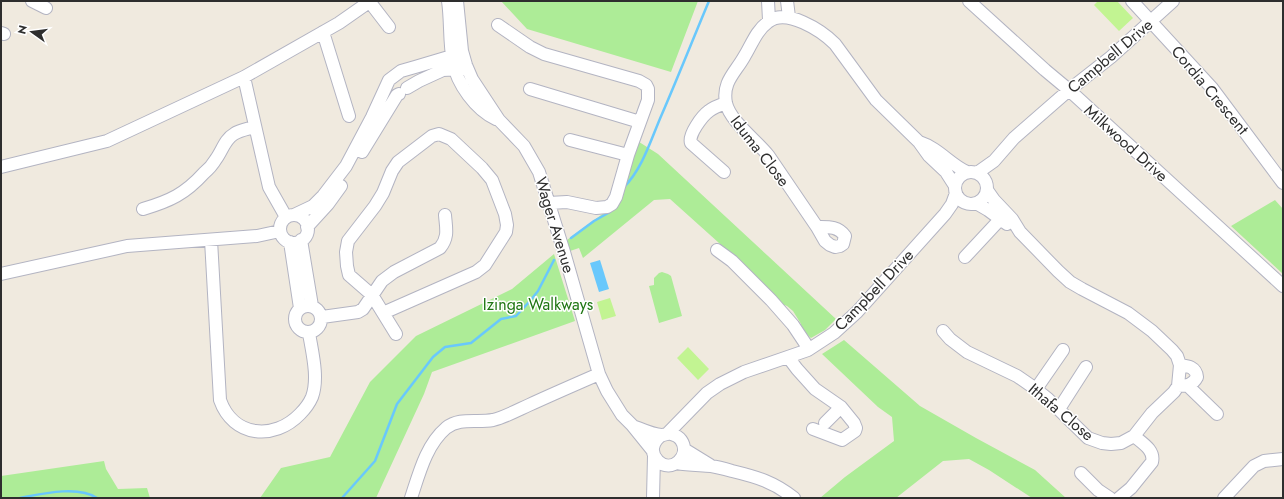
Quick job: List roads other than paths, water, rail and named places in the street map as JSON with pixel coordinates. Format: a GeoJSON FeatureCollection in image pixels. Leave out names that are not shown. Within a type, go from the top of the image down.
{"type":"FeatureCollection","features":[{"type":"Feature","properties":{"kind":"street"},"geometry":{"type":"LineString","coordinates":[[32,1],[46,8]]}},
{"type":"Feature","properties":{"kind":"street"},"geometry":{"type":"LineString","coordinates":[[1,167],[107,141],[244,77],[340,23],[369,1],[390,27]]}},
{"type":"Feature","properties":{"kind":"street","name":"Wager Avenue"},"geometry":{"type":"LineString","coordinates":[[448,1],[461,69],[458,78],[468,95],[475,103],[484,112],[499,120],[517,138],[531,157],[539,172],[599,374],[607,391],[622,415],[632,425],[654,454]]}},
{"type":"Feature","properties":{"kind":"street","name":"Wager Avenue"},"geometry":{"type":"LineString","coordinates":[[458,1],[458,56]]}},
{"type":"Feature","properties":{"kind":"street"},"geometry":{"type":"LineString","coordinates":[[768,1],[769,20],[776,18],[789,18],[809,26],[827,36],[835,44],[876,100],[919,142],[929,156],[946,172],[962,200],[973,203],[1003,216]]}},
{"type":"Feature","properties":{"kind":"street"},"geometry":{"type":"LineString","coordinates":[[787,1],[789,18]]}},
{"type":"Feature","properties":{"kind":"street","name":"Milkwood Drive"},"geometry":{"type":"LineString","coordinates":[[969,1],[1069,90],[1283,286]]}},
{"type":"Feature","properties":{"kind":"street","name":"Cordia Crescent"},"geometry":{"type":"LineString","coordinates":[[1132,1],[1212,88],[1283,183]]}},
{"type":"Feature","properties":{"kind":"street","name":"Campbell Drive"},"geometry":{"type":"LineString","coordinates":[[994,161],[1014,138],[1069,90],[1111,57],[1174,1]]}},
{"type":"Feature","properties":{"kind":"street","name":"Iduma Close"},"geometry":{"type":"LineString","coordinates":[[769,20],[754,36],[728,82],[726,103],[728,110],[735,121],[768,155],[817,227]]}},
{"type":"Feature","properties":{"kind":"street"},"geometry":{"type":"LineString","coordinates":[[498,25],[530,47],[544,54],[639,81],[644,83],[648,89],[648,100],[628,155],[616,197],[612,204],[607,207],[596,208],[567,202],[549,203]]}},
{"type":"Feature","properties":{"kind":"street"},"geometry":{"type":"LineString","coordinates":[[323,32],[350,116]]}},
{"type":"Feature","properties":{"kind":"street"},"geometry":{"type":"LineString","coordinates":[[244,77],[254,127],[269,187],[290,216],[301,217],[306,223],[306,234],[295,241],[283,238],[280,230],[281,223],[290,216],[314,206],[346,166],[389,80],[401,71],[458,56]]}},
{"type":"Feature","properties":{"kind":"street"},"geometry":{"type":"LineString","coordinates":[[307,227],[328,204],[348,176],[397,95],[419,80],[443,70],[461,69]]}},
{"type":"Feature","properties":{"kind":"street"},"geometry":{"type":"LineString","coordinates":[[530,89],[640,122]]}},
{"type":"Feature","properties":{"kind":"street"},"geometry":{"type":"LineString","coordinates":[[724,172],[691,143],[690,140],[697,126],[708,111],[726,103]]}},
{"type":"Feature","properties":{"kind":"street"},"geometry":{"type":"LineString","coordinates":[[143,209],[163,203],[176,197],[187,189],[204,173],[233,134],[254,127]]}},
{"type":"Feature","properties":{"kind":"street"},"geometry":{"type":"LineString","coordinates":[[383,313],[476,272],[485,265],[506,232],[507,225],[505,214],[492,180],[482,168],[451,139],[439,134],[432,136],[398,162],[375,206],[348,241],[346,252],[349,275],[372,295],[383,313],[396,334]]}},
{"type":"Feature","properties":{"kind":"street"},"geometry":{"type":"LineString","coordinates":[[570,140],[628,155]]}},
{"type":"Feature","properties":{"kind":"street"},"geometry":{"type":"LineString","coordinates":[[919,142],[936,149],[954,165],[980,175],[1007,224],[1020,232],[1070,282],[1128,313],[1152,331],[1177,356],[1180,365],[1180,378],[1182,386],[1217,414]]}},
{"type":"Feature","properties":{"kind":"street"},"geometry":{"type":"LineString","coordinates":[[945,214],[952,204],[959,177],[972,173],[994,161]]}},
{"type":"Feature","properties":{"kind":"street"},"geometry":{"type":"LineString","coordinates":[[945,214],[983,198],[994,161]]}},
{"type":"Feature","properties":{"kind":"street"},"geometry":{"type":"LineString","coordinates":[[322,317],[358,312],[363,309],[382,281],[394,272],[440,248],[445,242],[445,214]]}},
{"type":"Feature","properties":{"kind":"street","name":"Campbell Drive"},"geometry":{"type":"LineString","coordinates":[[665,434],[707,393],[733,377],[809,348],[834,333],[847,322],[945,214]]}},
{"type":"Feature","properties":{"kind":"street"},"geometry":{"type":"LineString","coordinates":[[965,257],[1003,216]]}},
{"type":"Feature","properties":{"kind":"street"},"geometry":{"type":"LineString","coordinates":[[1,274],[127,246],[258,236],[280,230]]}},
{"type":"Feature","properties":{"kind":"street"},"geometry":{"type":"LineString","coordinates":[[211,240],[220,400],[223,408],[240,426],[249,430],[259,431],[268,431],[279,428],[297,417],[308,406],[314,391],[315,379],[309,333]]}},
{"type":"Feature","properties":{"kind":"street"},"geometry":{"type":"LineString","coordinates":[[295,241],[306,307]]}},
{"type":"Feature","properties":{"kind":"street"},"geometry":{"type":"LineString","coordinates":[[717,250],[732,261],[771,300],[793,325],[809,348]]}},
{"type":"Feature","properties":{"kind":"street"},"geometry":{"type":"LineString","coordinates":[[306,307],[318,310],[322,317],[319,328],[309,333],[302,331],[295,322],[296,314],[306,307]]}},
{"type":"Feature","properties":{"kind":"street","name":"Ithafa Close"},"geometry":{"type":"LineString","coordinates":[[943,331],[957,346],[1017,376],[1036,389],[1059,409],[1088,438],[1094,441],[1111,444],[1121,443],[1134,436],[1152,413],[1174,392],[1182,386],[1195,381],[1196,372],[1193,368],[1180,365]]}},
{"type":"Feature","properties":{"kind":"street"},"geometry":{"type":"LineString","coordinates":[[1036,389],[1063,350]]}},
{"type":"Feature","properties":{"kind":"street"},"geometry":{"type":"LineString","coordinates":[[788,357],[815,389],[841,407],[856,426],[855,430],[842,440],[813,429]]}},
{"type":"Feature","properties":{"kind":"street"},"geometry":{"type":"LineString","coordinates":[[1059,409],[1086,367]]}},
{"type":"Feature","properties":{"kind":"street"},"geometry":{"type":"LineString","coordinates":[[411,498],[426,456],[438,437],[453,423],[462,420],[479,422],[499,418],[599,374]]}},
{"type":"Feature","properties":{"kind":"street"},"geometry":{"type":"LineString","coordinates":[[825,423],[841,407]]}},
{"type":"Feature","properties":{"kind":"street"},"geometry":{"type":"LineString","coordinates":[[655,496],[662,478],[682,457],[684,426],[690,410]]}},
{"type":"Feature","properties":{"kind":"street"},"geometry":{"type":"LineString","coordinates":[[632,425],[649,432],[675,435],[683,445],[711,466]]}},
{"type":"Feature","properties":{"kind":"street"},"geometry":{"type":"LineString","coordinates":[[655,496],[655,442],[665,434]]}},
{"type":"Feature","properties":{"kind":"street"},"geometry":{"type":"LineString","coordinates":[[1119,498],[1131,488],[1152,462],[1153,458],[1150,451],[1134,436]]}},
{"type":"Feature","properties":{"kind":"street"},"geometry":{"type":"LineString","coordinates":[[654,454],[657,460],[662,464],[711,466],[756,476],[781,488],[794,498]]}},
{"type":"Feature","properties":{"kind":"street"},"geometry":{"type":"LineString","coordinates":[[1224,498],[1254,466],[1264,461],[1283,459]]}},
{"type":"Feature","properties":{"kind":"street"},"geometry":{"type":"LineString","coordinates":[[1081,473],[1098,490],[1110,498]]}},
{"type":"Feature","properties":{"kind":"water"},"geometry":{"type":"Polygon","coordinates":[[[600,260],[609,289],[599,292],[590,263],[600,260]]]}},
{"type":"Feature","properties":{"kind":"waterway"},"geometry":{"type":"LineString","coordinates":[[624,187],[631,179],[646,153],[709,1]]}},
{"type":"Feature","properties":{"kind":"waterway"},"geometry":{"type":"LineString","coordinates":[[571,238],[594,221],[610,212]]}},
{"type":"Feature","properties":{"kind":"waterway"},"geometry":{"type":"LineString","coordinates":[[342,498],[375,461],[397,404],[433,357],[445,347],[471,343],[501,319],[516,316],[538,291],[554,260]]}},
{"type":"Feature","properties":{"kind":"waterway"},"geometry":{"type":"LineString","coordinates":[[20,498],[70,491],[89,494],[97,498]]}},
{"type":"Feature","properties":{"kind":"park label","name":"Izinga Walkways"},"geometry":{"type":"Point","coordinates":[538,304]}}]}
